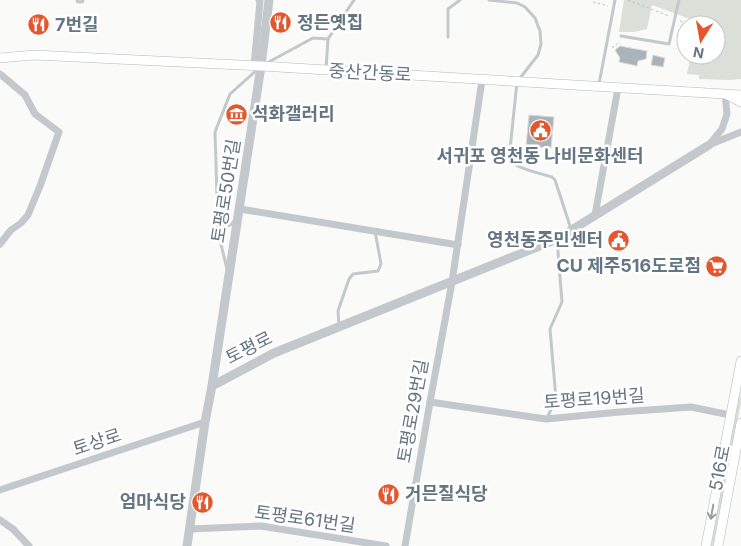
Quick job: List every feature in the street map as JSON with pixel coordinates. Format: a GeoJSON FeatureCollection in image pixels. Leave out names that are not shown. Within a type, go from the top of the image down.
{"type":"FeatureCollection","features":[{"type":"Feature","properties":{"kind":"main road","name":"중산간동로"},"geometry":{"type":"LineString","coordinates":[[0,58],[34,55],[257,66],[741,95]]}},
{"type":"Feature","properties":{"kind":"main road"},"geometry":{"type":"LineString","coordinates":[[725,94],[741,86]]}},
{"type":"Feature","properties":{"kind":"main road"},"geometry":{"type":"LineString","coordinates":[[725,94],[741,102]]}},
{"type":"Feature","properties":{"kind":"main road","name":"516로"},"geometry":{"type":"LineString","coordinates":[[706,546],[741,360]]}},
{"type":"Feature","properties":{"kind":"main road","name":"516로"},"geometry":{"type":"LineString","coordinates":[[718,546],[741,423]]}},
{"type":"Feature","properties":{"kind":"street"},"geometry":{"type":"LineString","coordinates":[[257,66],[260,1],[258,0]]}},
{"type":"Feature","properties":{"kind":"street","name":"토평로50번길"},"geometry":{"type":"LineString","coordinates":[[212,386],[240,210],[257,66],[269,0]]}},
{"type":"Feature","properties":{"kind":"street"},"geometry":{"type":"LineString","coordinates":[[0,74],[25,95],[35,114],[59,132],[28,215],[11,230],[0,244]]}},
{"type":"Feature","properties":{"kind":"street"},"geometry":{"type":"LineString","coordinates":[[452,282],[482,80]]}},
{"type":"Feature","properties":{"kind":"street"},"geometry":{"type":"LineString","coordinates":[[595,215],[618,88]]}},
{"type":"Feature","properties":{"kind":"street"},"geometry":{"type":"LineString","coordinates":[[709,146],[722,129],[727,114],[725,94]]}},
{"type":"Feature","properties":{"kind":"street"},"geometry":{"type":"LineString","coordinates":[[709,146],[741,132]]}},
{"type":"Feature","properties":{"kind":"street","name":"토평로"},"geometry":{"type":"LineString","coordinates":[[187,546],[204,422],[212,386],[274,353],[557,239],[709,146]]}},
{"type":"Feature","properties":{"kind":"street"},"geometry":{"type":"LineString","coordinates":[[240,210],[458,245]]}},
{"type":"Feature","properties":{"kind":"street","name":"토평로29번길"},"geometry":{"type":"LineString","coordinates":[[405,546],[452,282]]}},
{"type":"Feature","properties":{"kind":"street","name":"토평로19번길"},"geometry":{"type":"LineString","coordinates":[[430,402],[546,419],[692,407],[730,415]]}},
{"type":"Feature","properties":{"kind":"street","name":"토상로"},"geometry":{"type":"LineString","coordinates":[[0,490],[204,422]]}},
{"type":"Feature","properties":{"kind":"street"},"geometry":{"type":"LineString","coordinates":[[0,520],[13,529],[29,546]]}},
{"type":"Feature","properties":{"kind":"street","name":"토평로61번길"},"geometry":{"type":"LineString","coordinates":[[190,529],[261,526],[386,546]]}},
{"type":"Feature","properties":{"kind":"lane"},"geometry":{"type":"LineString","coordinates":[[326,70],[328,39],[354,0]]}},
{"type":"Feature","properties":{"kind":"lane"},"geometry":{"type":"LineString","coordinates":[[448,37],[448,10],[460,0]]}},
{"type":"Feature","properties":{"kind":"lane"},"geometry":{"type":"LineString","coordinates":[[489,0],[517,3],[526,8],[535,18],[540,31],[541,44],[538,55],[517,82],[509,159],[517,166],[556,180],[571,230]]}},
{"type":"Feature","properties":{"kind":"lane"},"geometry":{"type":"LineString","coordinates":[[598,87],[615,0]]}},
{"type":"Feature","properties":{"kind":"lane"},"geometry":{"type":"LineString","coordinates":[[621,36],[669,44],[679,0]]}},
{"type":"Feature","properties":{"kind":"lane"},"geometry":{"type":"LineString","coordinates":[[229,279],[218,232],[215,132],[230,94],[257,66],[313,38],[328,39]]}},
{"type":"Feature","properties":{"kind":"lane"},"geometry":{"type":"LineString","coordinates":[[218,226],[224,227],[233,224],[240,210]]}},
{"type":"Feature","properties":{"kind":"lane"},"geometry":{"type":"LineString","coordinates":[[339,327],[338,310],[349,279],[353,274],[378,271],[381,264],[375,231]]}},
{"type":"Feature","properties":{"kind":"lane"},"geometry":{"type":"LineString","coordinates":[[546,419],[556,399],[550,329],[562,302],[557,239]]}},
{"type":"Feature","properties":{"kind":"path"},"geometry":{"type":"LineString","coordinates":[[628,0],[675,19]]}},
{"type":"Feature","properties":{"kind":"path"},"geometry":{"type":"LineString","coordinates":[[593,2],[613,8]]}},
{"type":"Feature","properties":{"kind":"path"},"geometry":{"type":"LineString","coordinates":[[606,46],[614,47],[620,43],[621,36]]}},
{"type":"Feature","properties":{"kind":"shaded area"},"geometry":{"type":"Polygon","coordinates":[[[624,0],[741,0],[741,79],[699,79],[699,75],[687,74],[689,65],[726,65],[726,15],[679,15],[652,5],[647,29],[634,32],[619,32],[624,0]]]}},
{"type":"Feature","properties":{"kind":"shaded area"},"geometry":{"type":"Polygon","coordinates":[[[740,387],[741,403],[713,546],[709,546],[740,387]]]}},
{"type":"Feature","properties":{"kind":"building"},"geometry":{"type":"Polygon","coordinates":[[[620,46],[647,51],[646,59],[638,61],[637,66],[619,62],[620,58],[615,50],[620,46]]]}},
{"type":"Feature","properties":{"kind":"building"},"geometry":{"type":"Polygon","coordinates":[[[653,55],[665,58],[663,67],[651,65],[653,55]]]}},
{"type":"Feature","properties":{"kind":"building","name":"서귀포 영천동 나비문화센터"},"geometry":{"type":"Polygon","coordinates":[[[529,115],[554,117],[551,148],[526,146],[529,115]]]}},
{"type":"Feature","properties":{"kind":"place","name":"정든옛집"},"geometry":{"type":"Point","coordinates":[281,23]}},
{"type":"Feature","properties":{"kind":"place","name":"7번길"},"geometry":{"type":"Point","coordinates":[39,25]}},
{"type":"Feature","properties":{"kind":"place","name":"석화갤러리"},"geometry":{"type":"Point","coordinates":[236,114]}},
{"type":"Feature","properties":{"kind":"place","name":"서귀포 영천동 나비문화센터"},"geometry":{"type":"Point","coordinates":[540,131]}},
{"type":"Feature","properties":{"kind":"place","name":"영천동주민센터"},"geometry":{"type":"Point","coordinates":[619,240]}},
{"type":"Feature","properties":{"kind":"place","name":"CU 제주516도로점"},"geometry":{"type":"Point","coordinates":[717,266]}},
{"type":"Feature","properties":{"kind":"place","name":"거믄질식당"},"geometry":{"type":"Point","coordinates":[389,494]}},
{"type":"Feature","properties":{"kind":"place","name":"엄마식당"},"geometry":{"type":"Point","coordinates":[202,502]}}]}
